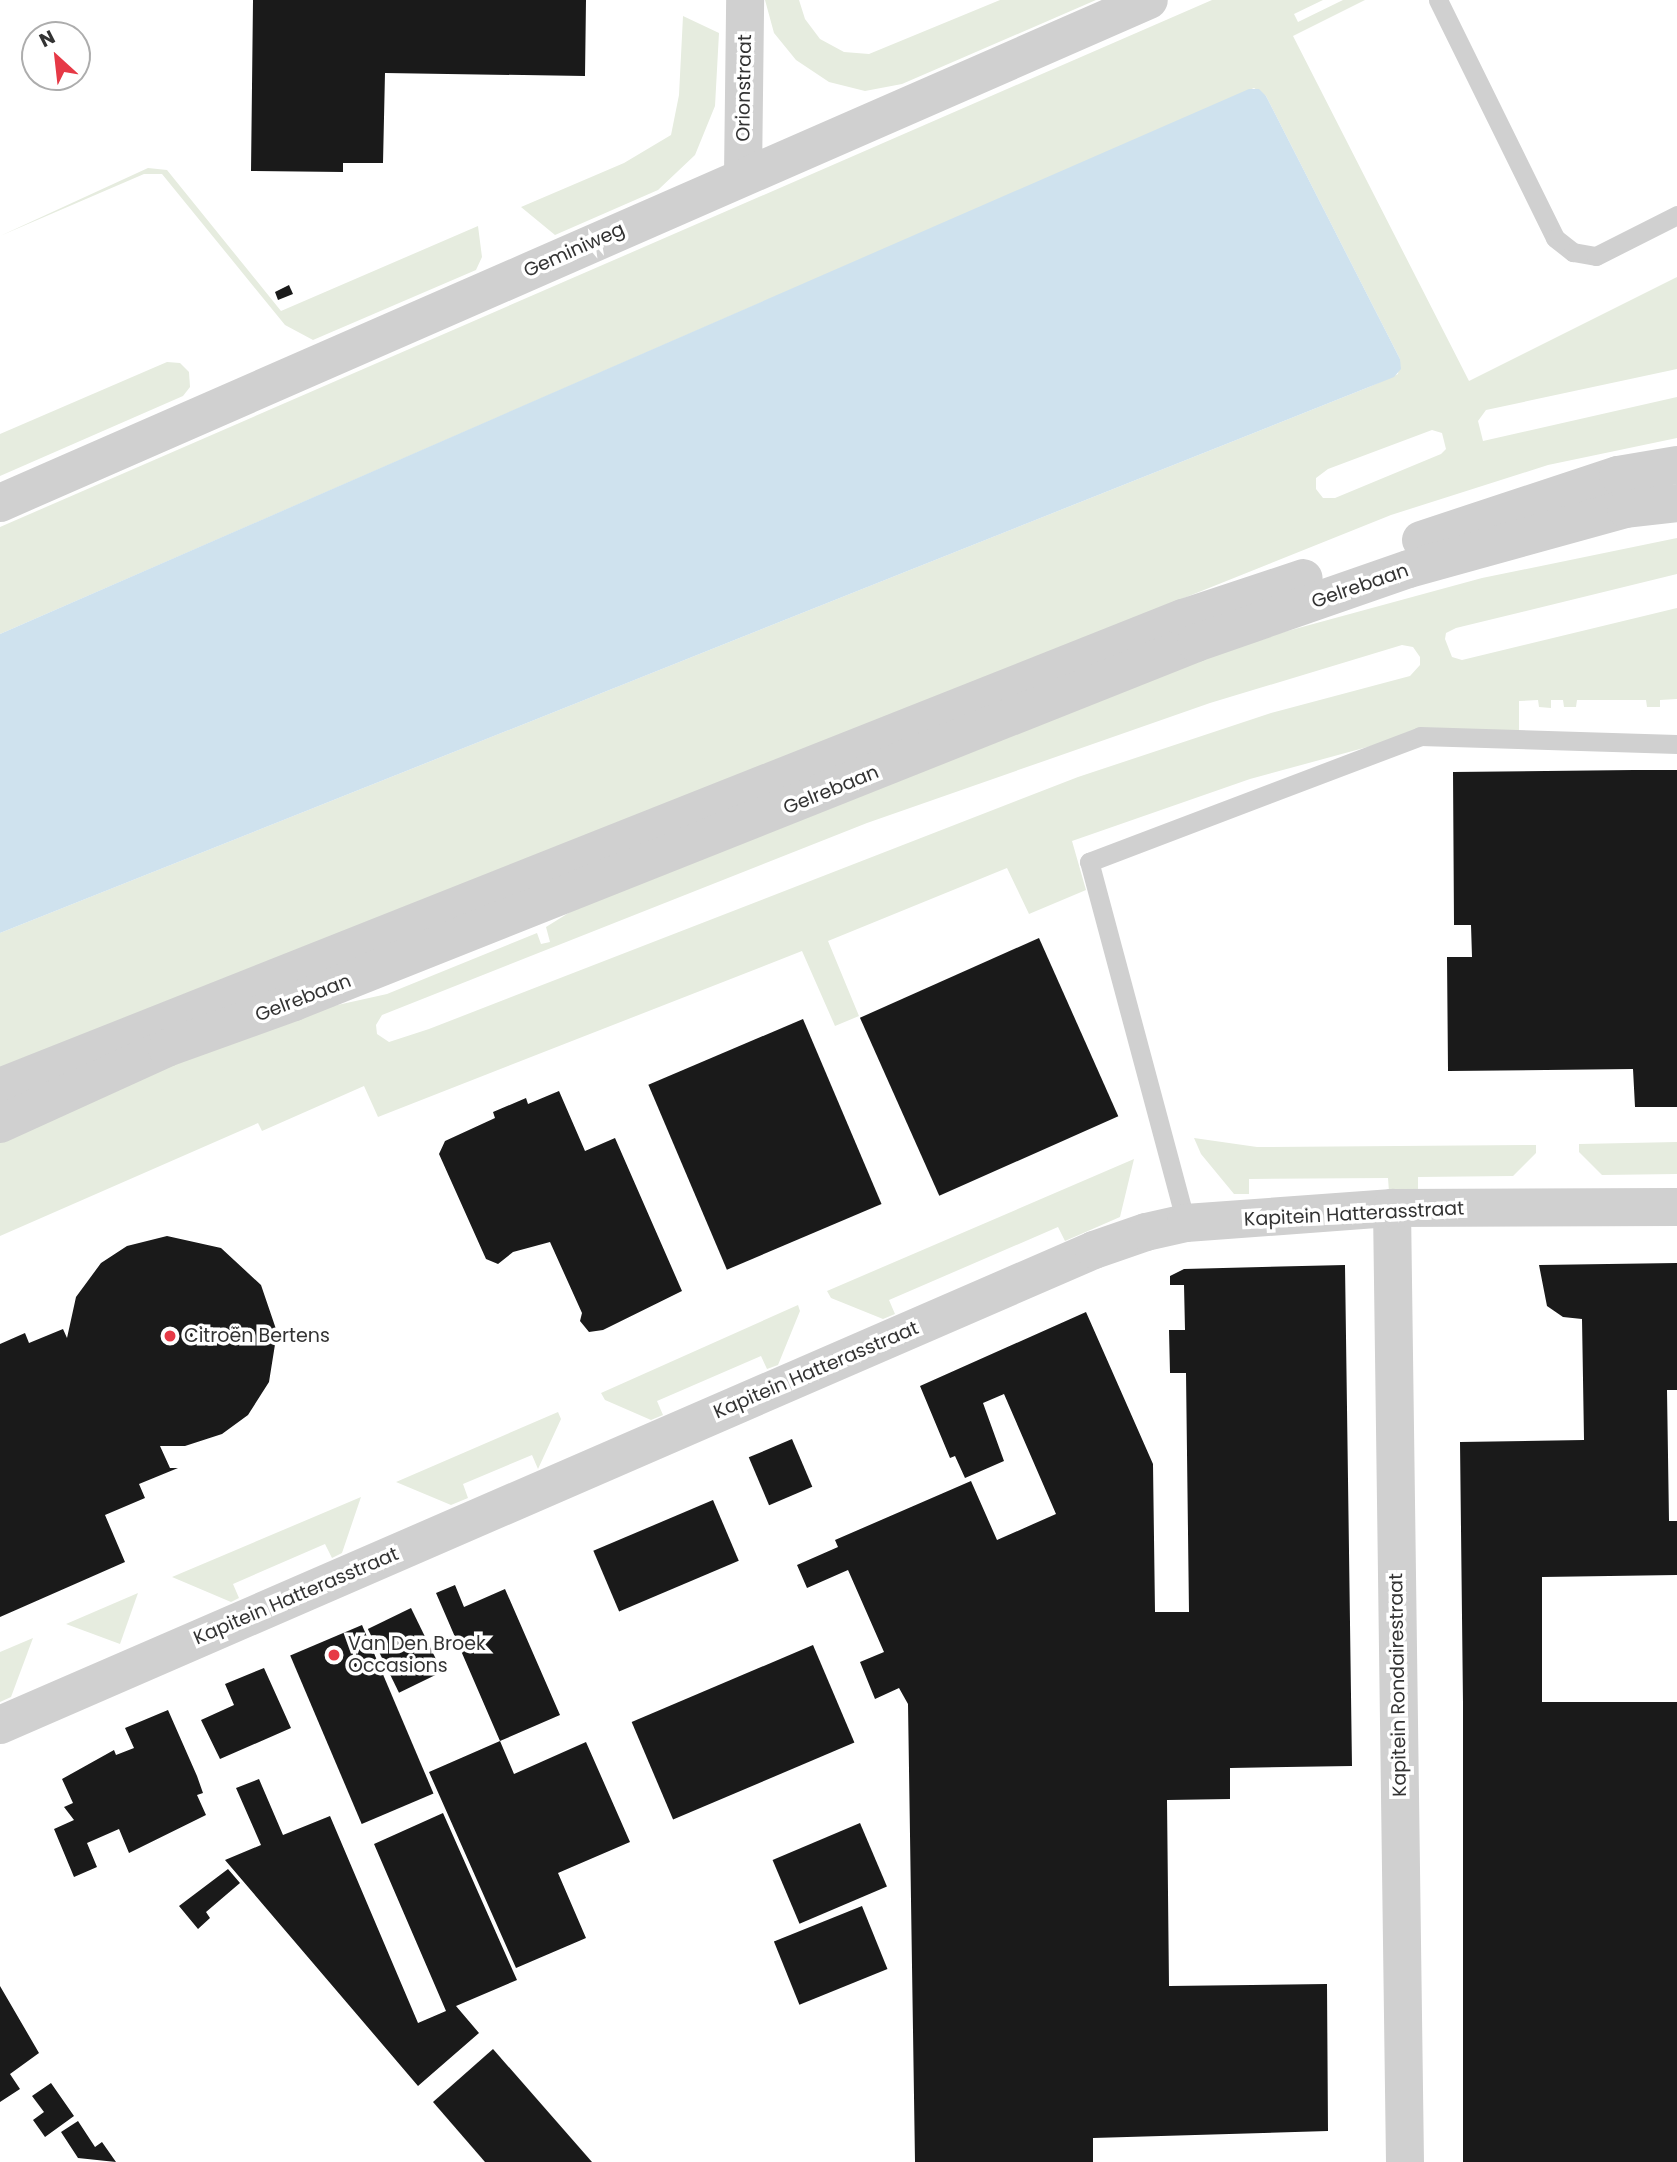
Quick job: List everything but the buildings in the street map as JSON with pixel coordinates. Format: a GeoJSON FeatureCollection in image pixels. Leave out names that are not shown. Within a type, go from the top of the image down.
{"type":"FeatureCollection","features":[{"type":"Feature","properties":{"kind":"street","name":"Orionstraat"},"geometry":{"type":"LineString","coordinates":[[743,176],[745,0]]}},
{"type":"Feature","properties":{"kind":"street","name":"Geminiweg"},"geometry":{"type":"LineString","coordinates":[[0,503],[1149,0]]}},
{"type":"Feature","properties":{"kind":"street","name":"Gelrebaan"},"geometry":{"type":"LineString","coordinates":[[0,1087],[1183,618],[1618,475],[1677,465]]}},
{"type":"Feature","properties":{"kind":"street","name":"Gelrebaan"},"geometry":{"type":"LineString","coordinates":[[0,1124],[167,1048],[472,932],[1196,643],[1409,569],[1626,509],[1677,503]]}},
{"type":"Feature","properties":{"kind":"street","name":"Kapitein Hatterasstraat"},"geometry":{"type":"LineString","coordinates":[[0,1725],[1094,1250],[1186,1223],[1392,1208],[1677,1207]]}},
{"type":"Feature","properties":{"kind":"street","name":"Kapitein Rondairestraat"},"geometry":{"type":"LineString","coordinates":[[1392,1208],[1405,2162]]}},
{"type":"Feature","properties":{"kind":"lane"},"geometry":{"type":"LineString","coordinates":[[1438,0],[1555,237],[1573,253],[1596,256],[1677,215]]}},
{"type":"Feature","properties":{"kind":"lane"},"geometry":{"type":"LineString","coordinates":[[1186,1223],[1089,862],[1420,736],[1677,744]]}},
{"type":"Feature","properties":{"kind":"shaded area"},"geometry":{"type":"Polygon","coordinates":[[[765,0],[799,0],[805,19],[820,39],[844,52],[869,54],[1000,0],[1096,0],[902,84],[865,91],[829,82],[796,60],[774,33],[765,0]]]}},
{"type":"Feature","properties":{"kind":"shaded area"},"geometry":{"type":"Polygon","coordinates":[[[1212,0],[1323,0],[1294,14],[1298,22],[1343,0],[1365,0],[1293,36],[1469,381],[1677,277],[1677,369],[1486,410],[1478,421],[1483,441],[1677,397],[1677,438],[1548,465],[1391,515],[0,1072],[0,933],[1369,387],[1398,374],[1400,359],[1266,96],[1254,88],[0,634],[0,527],[1212,0]],[[1432,430],[1328,469],[1316,478],[1316,489],[1323,498],[1335,498],[1441,454],[1446,449],[1442,433],[1432,430]]]}},
{"type":"Feature","properties":{"kind":"shaded area"},"geometry":{"type":"Polygon","coordinates":[[[683,16],[719,33],[715,106],[695,155],[658,190],[555,235],[521,207],[624,163],[671,135],[679,95],[683,16]]]}},
{"type":"Feature","properties":{"kind":"shaded area"},"geometry":{"type":"Polygon","coordinates":[[[148,168],[167,170],[281,311],[478,226],[482,257],[476,270],[313,340],[285,325],[162,174],[144,174],[0,236],[148,168]]]}},
{"type":"Feature","properties":{"kind":"shaded area"},"geometry":{"type":"Polygon","coordinates":[[[167,362],[180,363],[189,372],[190,387],[183,396],[0,476],[0,434],[167,362]]]}},
{"type":"Feature","properties":{"kind":"shaded area"},"geometry":{"type":"Polygon","coordinates":[[[1677,538],[1677,574],[1456,628],[1446,633],[1445,639],[1452,657],[1462,660],[1677,608],[1677,699],[1660,700],[1660,707],[1647,707],[1646,700],[1577,700],[1576,707],[1564,707],[1563,700],[1551,700],[1551,708],[1539,707],[1538,700],[1519,701],[1519,738],[1393,740],[1250,779],[1072,841],[1086,890],[1029,914],[1007,868],[828,941],[859,1016],[835,1026],[802,951],[378,1117],[364,1086],[262,1131],[258,1123],[0,1236],[0,1138],[279,1018],[387,994],[537,933],[541,944],[550,942],[546,927],[612,886],[1240,644],[1482,578],[1677,538]],[[1402,645],[1210,703],[867,823],[382,1015],[376,1025],[377,1034],[389,1042],[429,1029],[1078,777],[1271,713],[1410,676],[1420,665],[1420,657],[1413,647],[1402,645]]]}},
{"type":"Feature","properties":{"kind":"shaded area"},"geometry":{"type":"Polygon","coordinates":[[[1194,1138],[1257,1147],[1536,1145],[1536,1153],[1513,1176],[1418,1177],[1418,1192],[1389,1192],[1388,1178],[1249,1179],[1249,1194],[1234,1194],[1201,1154],[1194,1138]]]}},
{"type":"Feature","properties":{"kind":"shaded area"},"geometry":{"type":"Polygon","coordinates":[[[1677,1142],[1677,1174],[1602,1175],[1579,1152],[1579,1144],[1677,1142]]]}},
{"type":"Feature","properties":{"kind":"shaded area"},"geometry":{"type":"Polygon","coordinates":[[[1134,1159],[1120,1217],[1065,1241],[1058,1227],[889,1300],[895,1314],[883,1319],[831,1298],[827,1291],[1134,1159]]]}},
{"type":"Feature","properties":{"kind":"shaded area"},"geometry":{"type":"Polygon","coordinates":[[[798,1305],[800,1311],[778,1365],[767,1369],[761,1356],[657,1401],[663,1415],[651,1420],[605,1400],[601,1393],[798,1305]]]}},
{"type":"Feature","properties":{"kind":"shaded area"},"geometry":{"type":"Polygon","coordinates":[[[558,1412],[561,1419],[538,1469],[532,1455],[463,1484],[468,1498],[451,1505],[396,1482],[558,1412]]]}},
{"type":"Feature","properties":{"kind":"shaded area"},"geometry":{"type":"Polygon","coordinates":[[[361,1497],[342,1553],[332,1558],[325,1544],[233,1584],[239,1598],[231,1602],[172,1577],[361,1497]]]}},
{"type":"Feature","properties":{"kind":"shaded area"},"geometry":{"type":"Polygon","coordinates":[[[138,1593],[120,1644],[66,1624],[138,1593]]]}},
{"type":"Feature","properties":{"kind":"shaded area"},"geometry":{"type":"Polygon","coordinates":[[[33,1638],[11,1697],[0,1702],[0,1652],[33,1638]]]}},
{"type":"Feature","properties":{"kind":"water"},"geometry":{"type":"Polygon","coordinates":[[[1249,89],[1259,89],[1266,96],[1400,359],[1401,369],[1394,377],[0,933],[0,634],[1249,89]]]}},
{"type":"Feature","properties":{"kind":"place","name":"Citroën Bertens"},"geometry":{"type":"Point","coordinates":[170,1336]}},
{"type":"Feature","properties":{"kind":"place","name":"Van Den Broek Occasions"},"geometry":{"type":"Point","coordinates":[334,1655]}}]}
